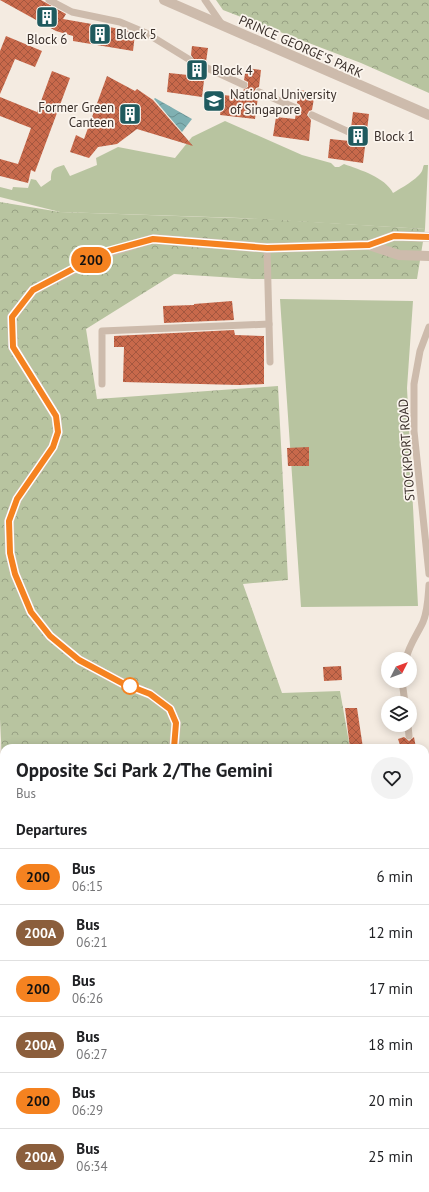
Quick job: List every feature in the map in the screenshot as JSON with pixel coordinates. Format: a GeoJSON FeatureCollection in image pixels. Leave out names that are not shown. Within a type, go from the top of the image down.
{"type":"FeatureCollection","features":[{"type":"Feature","properties":{"kind":"street","name":"PRINCE GEORGE'S PARK"},"geometry":{"type":"LineString","coordinates":[[164,0],[429,115]]}},
{"type":"Feature","properties":{"kind":"street"},"geometry":{"type":"LineString","coordinates":[[174,744],[176,723],[170,709],[150,694],[122,683],[79,660],[50,636],[31,612],[15,574],[10,553],[9,521],[17,499],[53,447],[58,432],[56,416],[13,347],[12,317],[33,290],[105,252],[153,239],[267,248],[369,245],[394,236],[429,237]]}},
{"type":"Feature","properties":{"kind":"street"},"geometry":{"type":"LineString","coordinates":[[369,245],[399,255],[429,256]]}},
{"type":"Feature","properties":{"kind":"lane"},"geometry":{"type":"LineString","coordinates":[[49,0],[72,12],[120,22],[146,33],[190,60]]}},
{"type":"Feature","properties":{"kind":"lane"},"geometry":{"type":"LineString","coordinates":[[205,0],[223,26]]}},
{"type":"Feature","properties":{"kind":"lane"},"geometry":{"type":"LineString","coordinates":[[205,67],[244,85]]}},
{"type":"Feature","properties":{"kind":"lane"},"geometry":{"type":"LineString","coordinates":[[259,92],[296,108]]}},
{"type":"Feature","properties":{"kind":"lane"},"geometry":{"type":"LineString","coordinates":[[312,115],[351,133]]}},
{"type":"Feature","properties":{"kind":"lane"},"geometry":{"type":"LineString","coordinates":[[267,248],[270,362]]}},
{"type":"Feature","properties":{"kind":"lane"},"geometry":{"type":"LineString","coordinates":[[102,384],[102,331],[269,324]]}},
{"type":"Feature","properties":{"kind":"lane","name":"STOCKPORT ROAD"},"geometry":{"type":"LineString","coordinates":[[429,327],[420,351],[414,384],[414,431],[429,574]]}},
{"type":"Feature","properties":{"kind":"lane"},"geometry":{"type":"LineString","coordinates":[[408,652],[410,643],[423,622],[428,606],[429,585]]}},
{"type":"Feature","properties":{"kind":"lane"},"geometry":{"type":"LineString","coordinates":[[409,732],[409,736]]}},
{"type":"Feature","properties":{"kind":"green space"},"geometry":{"type":"Polygon","coordinates":[[[216,0],[429,0],[429,93],[361,63],[223,10],[216,0]]]}},
{"type":"Feature","properties":{"kind":"green space"},"geometry":{"type":"Polygon","coordinates":[[[225,121],[302,155],[331,163],[335,167],[339,167],[344,164],[378,178],[389,187],[393,193],[420,174],[424,165],[428,165],[425,229],[241,218],[60,212],[0,197],[0,187],[12,190],[13,187],[28,188],[31,179],[36,180],[41,187],[51,180],[52,171],[55,168],[64,165],[70,176],[97,165],[96,158],[118,147],[175,158],[192,137],[225,121]]]}},
{"type":"Feature","properties":{"kind":"green space"},"geometry":{"type":"Polygon","coordinates":[[[0,202],[60,212],[265,219],[425,229],[417,279],[252,279],[174,274],[86,329],[97,399],[278,386],[288,580],[243,584],[282,693],[340,691],[349,744],[1,744],[0,202]]]}},
{"type":"Feature","properties":{"kind":"green space"},"geometry":{"type":"Polygon","coordinates":[[[280,299],[413,301],[407,388],[418,606],[301,607],[280,299]]]}},
{"type":"Feature","properties":{"kind":"water"},"geometry":{"type":"Polygon","coordinates":[[[155,98],[192,119],[182,132],[154,99],[155,98]]]}},
{"type":"Feature","properties":{"kind":"building"},"geometry":{"type":"Polygon","coordinates":[[[0,0],[41,0],[66,14],[63,19],[126,30],[135,34],[133,51],[73,41],[73,36],[56,31],[0,0]]]}},
{"type":"Feature","properties":{"kind":"building"},"geometry":{"type":"Polygon","coordinates":[[[6,36],[42,51],[35,67],[15,59],[0,94],[0,51],[6,36]]]}},
{"type":"Feature","properties":{"kind":"building","name":"Block 4"},"geometry":{"type":"Polygon","coordinates":[[[192,46],[208,48],[206,62],[202,63],[200,67],[205,72],[202,97],[167,92],[169,73],[188,75],[190,65],[195,61],[191,55],[192,46]]]}},
{"type":"Feature","properties":{"kind":"building"},"geometry":{"type":"Polygon","coordinates":[[[246,68],[261,70],[259,87],[256,88],[254,92],[258,97],[255,119],[220,115],[223,95],[242,97],[243,90],[248,87],[248,82],[244,80],[246,68]]]}},
{"type":"Feature","properties":{"kind":"building"},"geometry":{"type":"Polygon","coordinates":[[[52,71],[70,78],[35,172],[31,170],[28,183],[0,176],[0,159],[18,164],[31,128],[0,116],[0,97],[37,112],[52,71]]]}},
{"type":"Feature","properties":{"kind":"building","name":"Former Green Canteen"},"geometry":{"type":"Polygon","coordinates":[[[107,76],[135,91],[137,89],[153,100],[193,146],[137,129],[117,144],[98,147],[89,158],[70,152],[76,135],[84,139],[107,76]]]}},
{"type":"Feature","properties":{"kind":"building"},"geometry":{"type":"Polygon","coordinates":[[[299,90],[315,92],[312,110],[309,111],[307,115],[311,120],[309,141],[273,136],[276,117],[295,119],[296,113],[300,110],[300,105],[297,103],[299,90]]]}},
{"type":"Feature","properties":{"kind":"building","name":"Block 1"},"geometry":{"type":"Polygon","coordinates":[[[353,112],[369,114],[363,163],[328,158],[330,139],[350,141],[350,138],[355,135],[355,130],[351,128],[353,112]]]}},
{"type":"Feature","properties":{"kind":"building"},"geometry":{"type":"Polygon","coordinates":[[[232,301],[234,320],[164,323],[163,306],[194,305],[232,301]]]}},
{"type":"Feature","properties":{"kind":"building"},"geometry":{"type":"Polygon","coordinates":[[[234,330],[235,335],[264,336],[264,384],[239,385],[123,382],[124,347],[114,347],[114,336],[234,330]]]}},
{"type":"Feature","properties":{"kind":"building"},"geometry":{"type":"Polygon","coordinates":[[[309,447],[309,466],[288,466],[287,448],[309,447]]]}},
{"type":"Feature","properties":{"kind":"building"},"geometry":{"type":"Polygon","coordinates":[[[341,666],[342,680],[324,681],[323,667],[341,666]]]}},
{"type":"Feature","properties":{"kind":"building"},"geometry":{"type":"Polygon","coordinates":[[[345,708],[357,708],[362,744],[350,744],[345,708]]]}},
{"type":"Feature","properties":{"kind":"building"},"geometry":{"type":"Polygon","coordinates":[[[404,737],[409,741],[414,737],[415,744],[400,744],[398,739],[404,737]]]}},
{"type":"Feature","properties":{"kind":"bus line","name":"200"},"geometry":{"type":"LineString","coordinates":[[175,744],[176,723],[170,709],[150,694],[122,683],[79,660],[50,636],[31,612],[15,574],[10,553],[9,521],[17,499],[53,447],[58,432],[56,416],[13,347],[12,317],[33,290],[105,252],[153,239],[267,248],[369,245],[394,236],[429,237]]}},
{"type":"Feature","properties":{"kind":"place","name":"Block 6"},"geometry":{"type":"Point","coordinates":[47,17]}},
{"type":"Feature","properties":{"kind":"place","name":"Block 5"},"geometry":{"type":"Point","coordinates":[100,34]}},
{"type":"Feature","properties":{"kind":"place","name":"Block 4"},"geometry":{"type":"Point","coordinates":[197,70]}},
{"type":"Feature","properties":{"kind":"place","name":"National University of Singapore"},"geometry":{"type":"Point","coordinates":[214,101]}},
{"type":"Feature","properties":{"kind":"place","name":"Former Green Canteen"},"geometry":{"type":"Point","coordinates":[130,114]}},
{"type":"Feature","properties":{"kind":"place","name":"Block 1"},"geometry":{"type":"Point","coordinates":[358,136]}}]}
